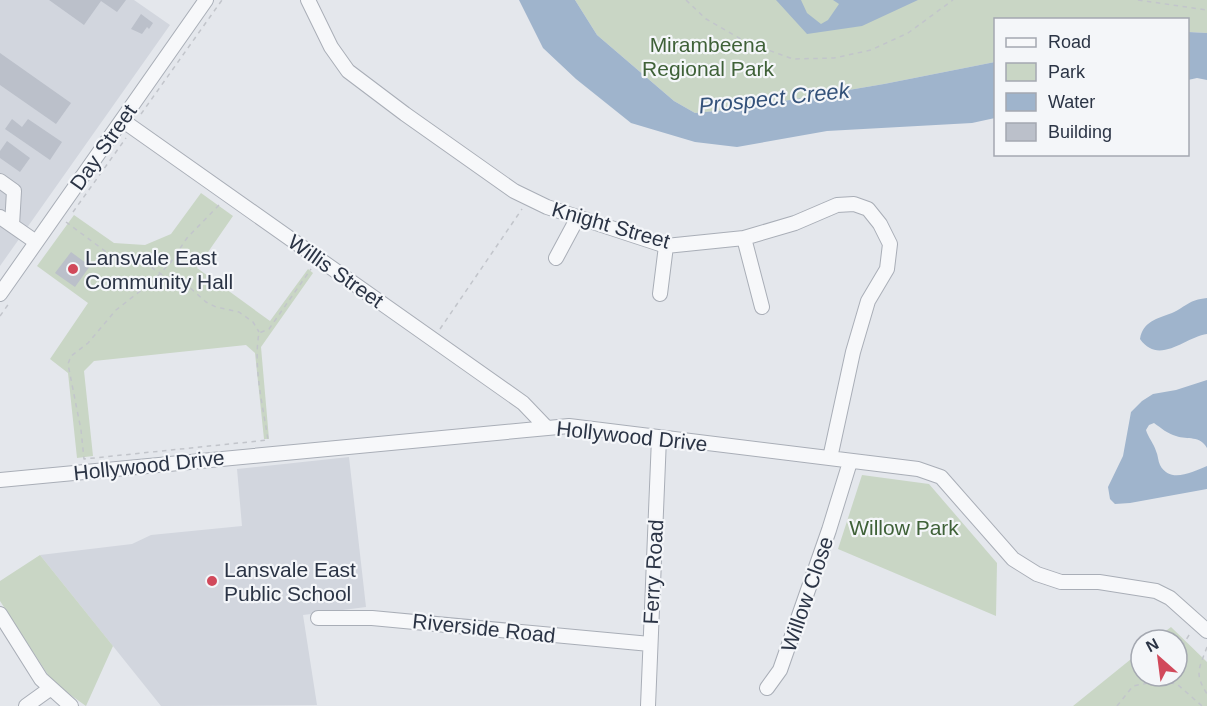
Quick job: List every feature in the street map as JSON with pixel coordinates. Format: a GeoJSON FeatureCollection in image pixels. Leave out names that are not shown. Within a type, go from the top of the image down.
{"type":"FeatureCollection","features":[{"type":"Feature","properties":{"kind":"street","name":"Day Street"},"geometry":{"type":"LineString","coordinates":[[4,293],[36,242],[207,0]]}},
{"type":"Feature","properties":{"kind":"street","name":"Knight Street"},"geometry":{"type":"LineString","coordinates":[[308,0],[331,47],[348,71],[496,178],[529,199],[547,207],[666,246],[744,238],[795,223],[837,205],[854,204],[868,209],[880,224],[890,244],[887,269],[868,301],[853,352],[830,458]]}},
{"type":"Feature","properties":{"kind":"street","name":"Willis Street"},"geometry":{"type":"LineString","coordinates":[[122,120],[523,403],[546,427]]}},
{"type":"Feature","properties":{"kind":"street"},"geometry":{"type":"LineString","coordinates":[[0,180],[14,191],[12,225]]}},
{"type":"Feature","properties":{"kind":"street"},"geometry":{"type":"LineString","coordinates":[[0,217],[36,242]]}},
{"type":"Feature","properties":{"kind":"street"},"geometry":{"type":"LineString","coordinates":[[556,258],[578,217]]}},
{"type":"Feature","properties":{"kind":"street"},"geometry":{"type":"LineString","coordinates":[[744,238],[762,307]]}},
{"type":"Feature","properties":{"kind":"street"},"geometry":{"type":"LineString","coordinates":[[660,294],[666,246]]}},
{"type":"Feature","properties":{"kind":"street","name":"Hollywood Drive"},"geometry":{"type":"LineString","coordinates":[[0,480],[569,426],[918,469],[940,477],[1013,558],[1037,574],[1061,582],[1099,582],[1156,591],[1170,598],[1203,627]]}},
{"type":"Feature","properties":{"kind":"street","name":"Ferry Road"},"geometry":{"type":"LineString","coordinates":[[648,706],[659,438]]}},
{"type":"Feature","properties":{"kind":"street","name":"Willow Close"},"geometry":{"type":"LineString","coordinates":[[767,688],[780,670],[850,462]]}},
{"type":"Feature","properties":{"kind":"street"},"geometry":{"type":"LineString","coordinates":[[0,614],[41,679],[71,706]]}},
{"type":"Feature","properties":{"kind":"street","name":"Riverside Road"},"geometry":{"type":"LineString","coordinates":[[318,618],[372,618],[650,644]]}},
{"type":"Feature","properties":{"kind":"street"},"geometry":{"type":"LineString","coordinates":[[26,706],[51,688]]}},
{"type":"Feature","properties":{"kind":"path"},"geometry":{"type":"LineString","coordinates":[[141,114],[222,0]]}},
{"type":"Feature","properties":{"kind":"path"},"geometry":{"type":"LineString","coordinates":[[686,0],[706,19],[746,42],[793,59],[834,58],[872,50],[908,33],[953,0]]}},
{"type":"Feature","properties":{"kind":"path"},"geometry":{"type":"LineString","coordinates":[[1138,0],[1207,10]]}},
{"type":"Feature","properties":{"kind":"path"},"geometry":{"type":"LineString","coordinates":[[73,212],[127,137]]}},
{"type":"Feature","properties":{"kind":"path"},"geometry":{"type":"LineString","coordinates":[[56,214],[113,257],[133,259],[147,264],[161,272],[165,278],[187,285],[206,302],[216,307],[239,312],[253,322],[259,333],[260,384],[268,440],[84,459],[81,430],[68,364],[70,356],[88,343],[116,310],[161,272],[171,262],[187,238],[210,217],[228,195]]}},
{"type":"Feature","properties":{"kind":"path"},"geometry":{"type":"LineString","coordinates":[[434,339],[529,199]]}},
{"type":"Feature","properties":{"kind":"path"},"geometry":{"type":"LineString","coordinates":[[259,333],[269,329],[318,260]]}},
{"type":"Feature","properties":{"kind":"path"},"geometry":{"type":"LineString","coordinates":[[0,316],[4,293]]}},
{"type":"Feature","properties":{"kind":"path"},"geometry":{"type":"LineString","coordinates":[[1189,642],[1203,627]]}},
{"type":"Feature","properties":{"kind":"path"},"geometry":{"type":"LineString","coordinates":[[1207,647],[1199,667],[1198,680],[1207,694]]}},
{"type":"Feature","properties":{"kind":"path"},"geometry":{"type":"LineString","coordinates":[[1117,706],[1131,688]]}},
{"type":"Feature","properties":{"kind":"path"},"geometry":{"type":"LineString","coordinates":[[1182,688],[1202,706]]}},
{"type":"Feature","properties":{"kind":"shaded area"},"geometry":{"type":"Polygon","coordinates":[[[0,0],[134,0],[170,25],[0,266],[0,0]]]}},
{"type":"Feature","properties":{"kind":"shaded area","name":"Lansvale East Public School"},"geometry":{"type":"Polygon","coordinates":[[[349,457],[366,607],[303,615],[317,705],[161,706],[40,555],[132,544],[151,535],[242,526],[237,469],[349,457]]]}},
{"type":"Feature","properties":{"kind":"green space","name":"Mirambeena Regional Park"},"geometry":{"type":"Polygon","coordinates":[[[575,0],[1207,0],[1207,33],[1189,32],[1189,18],[994,18],[994,62],[737,109],[695,113],[674,101],[597,35],[575,0]]]}},
{"type":"Feature","properties":{"kind":"green space"},"geometry":{"type":"Polygon","coordinates":[[[201,193],[233,216],[197,268],[270,321],[308,269],[313,273],[261,347],[269,439],[264,439],[255,353],[246,345],[94,361],[84,371],[93,456],[77,458],[68,373],[50,359],[88,303],[37,266],[74,215],[114,243],[145,245],[171,234],[201,193]]]}},
{"type":"Feature","properties":{"kind":"green space","name":"Willow Park"},"geometry":{"type":"Polygon","coordinates":[[[862,475],[929,484],[997,563],[996,616],[838,549],[862,475]]]}},
{"type":"Feature","properties":{"kind":"green space"},"geometry":{"type":"Polygon","coordinates":[[[40,555],[113,646],[86,706],[55,684],[0,601],[0,581],[40,555]]]}},
{"type":"Feature","properties":{"kind":"green space"},"geometry":{"type":"Polygon","coordinates":[[[1189,644],[1207,662],[1207,706],[1073,706],[1129,661],[1129,688],[1189,688],[1189,644]]]}},
{"type":"Feature","properties":{"kind":"water","name":"Prospect Creek"},"geometry":{"type":"Polygon","coordinates":[[[519,0],[575,0],[597,35],[674,101],[695,113],[737,109],[994,62],[994,118],[972,123],[827,131],[737,147],[695,142],[631,123],[576,79],[543,48],[519,0]]]}},
{"type":"Feature","properties":{"kind":"water"},"geometry":{"type":"Polygon","coordinates":[[[776,0],[801,0],[807,13],[821,24],[828,20],[839,4],[833,0],[918,0],[862,26],[807,34],[776,0]]]}},
{"type":"Feature","properties":{"kind":"water"},"geometry":{"type":"Polygon","coordinates":[[[1189,32],[1207,33],[1207,80],[1197,78],[1189,80],[1189,32]]]}},
{"type":"Feature","properties":{"kind":"water"},"geometry":{"type":"Polygon","coordinates":[[[1207,298],[1207,334],[1164,350],[1147,347],[1140,339],[1147,324],[1192,302],[1207,298]]]}},
{"type":"Feature","properties":{"kind":"water"},"geometry":{"type":"Polygon","coordinates":[[[1207,380],[1207,448],[1201,441],[1173,435],[1154,423],[1146,430],[1164,471],[1169,474],[1182,475],[1207,466],[1207,489],[1115,504],[1110,499],[1108,487],[1123,456],[1131,412],[1153,394],[1176,390],[1207,380]]]}},
{"type":"Feature","properties":{"kind":"building"},"geometry":{"type":"Polygon","coordinates":[[[49,0],[126,0],[117,12],[101,1],[84,25],[49,0]]]}},
{"type":"Feature","properties":{"kind":"building"},"geometry":{"type":"Polygon","coordinates":[[[141,14],[153,23],[142,34],[131,29],[141,14]]]}},
{"type":"Feature","properties":{"kind":"building"},"geometry":{"type":"Polygon","coordinates":[[[0,53],[71,103],[56,124],[0,85],[0,53]]]}},
{"type":"Feature","properties":{"kind":"building"},"geometry":{"type":"Polygon","coordinates":[[[12,119],[22,127],[28,119],[62,142],[50,160],[5,129],[12,119]]]}},
{"type":"Feature","properties":{"kind":"building"},"geometry":{"type":"Polygon","coordinates":[[[7,141],[30,158],[20,172],[0,158],[0,151],[7,141]]]}},
{"type":"Feature","properties":{"kind":"building","name":"Lansvale East Community Hall"},"geometry":{"type":"Polygon","coordinates":[[[71,252],[90,266],[75,287],[55,273],[71,252]]]}},
{"type":"Feature","properties":{"kind":"place","name":"Lansvale East Community Hall"},"geometry":{"type":"Point","coordinates":[73,269]}},
{"type":"Feature","properties":{"kind":"place","name":"Lansvale East Public School"},"geometry":{"type":"Point","coordinates":[212,581]}}]}
